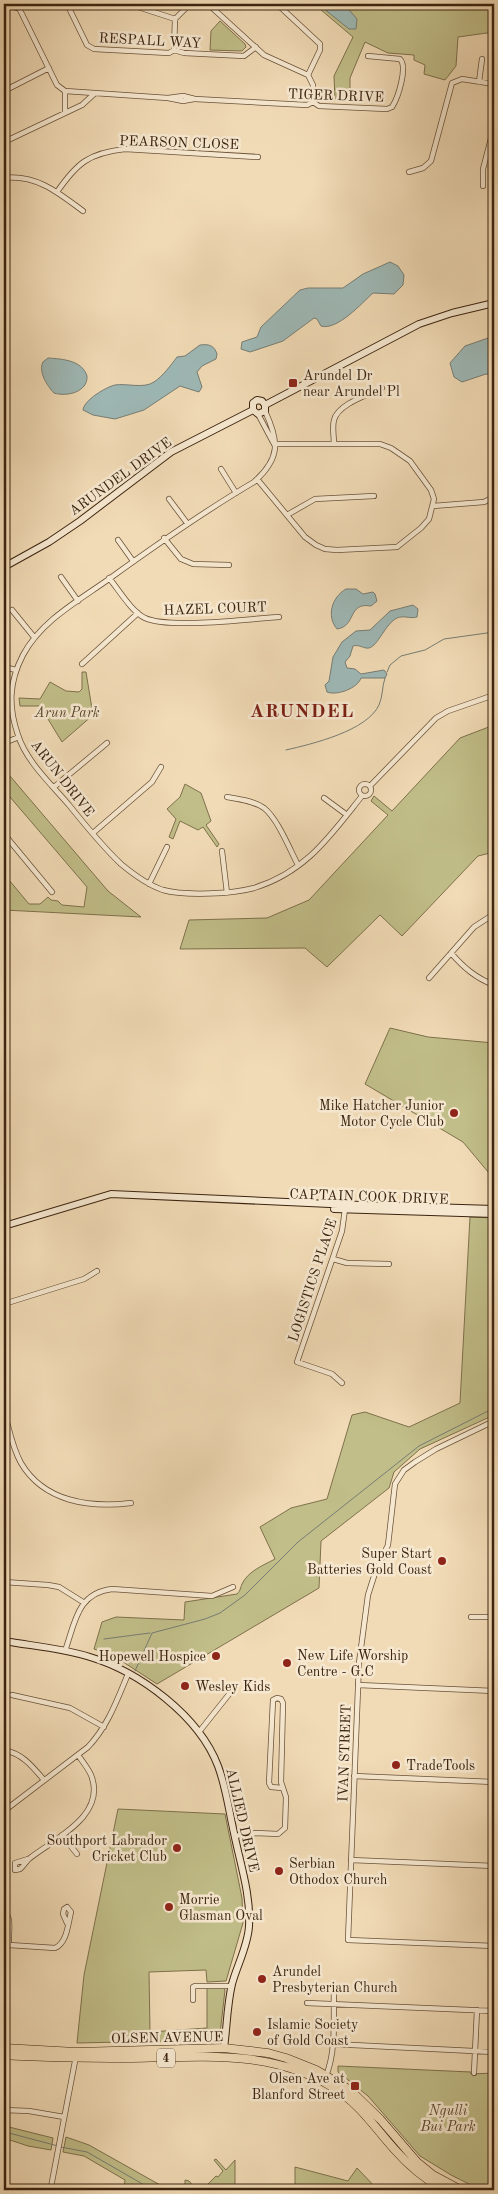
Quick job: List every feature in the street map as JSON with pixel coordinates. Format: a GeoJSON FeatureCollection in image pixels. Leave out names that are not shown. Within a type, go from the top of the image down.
{"type":"FeatureCollection","features":[{"type":"Feature","properties":{"kind":"main road","name":"OLSEN AVENUE"},"geometry":{"type":"LineString","coordinates":[[4,2048],[76,2055],[224,2048],[281,2056],[301,2063],[325,2078],[350,2090],[367,2105],[417,2162],[437,2177],[462,2190]]}},
{"type":"Feature","properties":{"kind":"main road","name":"OLSEN AVENUE"},"geometry":{"type":"LineString","coordinates":[[4,2055],[240,2057],[286,2066],[325,2078],[362,2110],[411,2167],[444,2190]]}},
{"type":"Feature","properties":{"kind":"street"},"geometry":{"type":"LineString","coordinates":[[4,6],[11,4],[14,8],[21,6],[57,85],[65,91],[65,113]]}},
{"type":"Feature","properties":{"kind":"street","name":"RESPALL WAY"},"geometry":{"type":"LineString","coordinates":[[67,4],[87,44],[94,49],[169,53],[174,50],[184,53],[244,56],[256,47]]}},
{"type":"Feature","properties":{"kind":"street"},"geometry":{"type":"LineString","coordinates":[[129,4],[175,19]]}},
{"type":"Feature","properties":{"kind":"street"},"geometry":{"type":"LineString","coordinates":[[174,50],[175,19],[190,4]]}},
{"type":"Feature","properties":{"kind":"street"},"geometry":{"type":"LineString","coordinates":[[208,4],[264,55],[308,75],[313,85],[313,102]]}},
{"type":"Feature","properties":{"kind":"street"},"geometry":{"type":"LineString","coordinates":[[277,4],[320,44],[320,50],[308,75]]}},
{"type":"Feature","properties":{"kind":"street","name":"TIGER DRIVE"},"geometry":{"type":"LineString","coordinates":[[65,91],[168,98],[183,96],[195,99],[307,105],[313,102],[319,106],[387,109],[392,107],[404,69],[404,62],[400,59],[368,56]]}},
{"type":"Feature","properties":{"kind":"street"},"geometry":{"type":"LineString","coordinates":[[479,82],[482,59]]}},
{"type":"Feature","properties":{"kind":"street"},"geometry":{"type":"LineString","coordinates":[[4,91],[49,68]]}},
{"type":"Feature","properties":{"kind":"street"},"geometry":{"type":"LineString","coordinates":[[409,172],[423,168],[431,161],[452,83],[462,79],[494,84]]}},
{"type":"Feature","properties":{"kind":"street"},"geometry":{"type":"LineString","coordinates":[[4,142],[85,103],[94,94]]}},
{"type":"Feature","properties":{"kind":"street"},"geometry":{"type":"LineString","coordinates":[[483,186],[483,168],[494,127]]}},
{"type":"Feature","properties":{"kind":"street","name":"PEARSON CLOSE"},"geometry":{"type":"LineString","coordinates":[[57,192],[72,171],[82,162],[114,150],[125,149],[258,157]]}},
{"type":"Feature","properties":{"kind":"street"},"geometry":{"type":"LineString","coordinates":[[4,178],[17,177],[33,180],[57,192],[83,211]]}},
{"type":"Feature","properties":{"kind":"street","name":"ARUNDEL DRIVE"},"geometry":{"type":"LineString","coordinates":[[4,567],[49,542],[80,521],[171,452],[260,410],[419,324],[452,312],[494,303]]}},
{"type":"Feature","properties":{"kind":"street"},"geometry":{"type":"LineString","coordinates":[[334,444],[334,421],[337,413],[344,407],[382,388]]}},
{"type":"Feature","properties":{"kind":"street","name":"ARUN DRIVE"},"geometry":{"type":"LineString","coordinates":[[260,410],[274,432],[271,461],[264,473],[236,493],[164,538],[41,629],[34,637],[16,670],[10,688],[10,705],[19,737],[27,752],[54,788],[92,833],[123,865],[149,884],[163,890],[226,892],[254,888],[271,881],[315,853],[362,796]]}},
{"type":"Feature","properties":{"kind":"street"},"geometry":{"type":"LineString","coordinates":[[257,479],[305,538],[324,549],[388,549],[397,547],[408,541],[422,528],[429,518],[434,498],[431,490],[410,461],[380,444],[274,444]]}},
{"type":"Feature","properties":{"kind":"street"},"geometry":{"type":"LineString","coordinates":[[221,469],[236,493]]}},
{"type":"Feature","properties":{"kind":"street"},"geometry":{"type":"LineString","coordinates":[[287,515],[315,499],[374,496]]}},
{"type":"Feature","properties":{"kind":"street"},"geometry":{"type":"LineString","coordinates":[[433,506],[484,502],[494,497]]}},
{"type":"Feature","properties":{"kind":"street"},"geometry":{"type":"LineString","coordinates":[[169,499],[187,523]]}},
{"type":"Feature","properties":{"kind":"street"},"geometry":{"type":"LineString","coordinates":[[164,538],[181,559],[194,564],[229,565]]}},
{"type":"Feature","properties":{"kind":"street"},"geometry":{"type":"LineString","coordinates":[[118,540],[133,561]]}},
{"type":"Feature","properties":{"kind":"street"},"geometry":{"type":"LineString","coordinates":[[61,577],[78,601]]}},
{"type":"Feature","properties":{"kind":"street","name":"HAZEL COURT"},"geometry":{"type":"LineString","coordinates":[[110,578],[138,613],[157,622],[176,623],[279,617]]}},
{"type":"Feature","properties":{"kind":"street"},"geometry":{"type":"LineString","coordinates":[[12,610],[34,637]]}},
{"type":"Feature","properties":{"kind":"street"},"geometry":{"type":"LineString","coordinates":[[82,664],[138,613]]}},
{"type":"Feature","properties":{"kind":"street"},"geometry":{"type":"LineString","coordinates":[[4,667],[16,670]]}},
{"type":"Feature","properties":{"kind":"street"},"geometry":{"type":"LineString","coordinates":[[370,786],[436,718],[448,711],[494,695]]}},
{"type":"Feature","properties":{"kind":"street"},"geometry":{"type":"LineString","coordinates":[[4,743],[19,737]]}},
{"type":"Feature","properties":{"kind":"street"},"geometry":{"type":"LineString","coordinates":[[54,788],[107,743]]}},
{"type":"Feature","properties":{"kind":"street"},"geometry":{"type":"LineString","coordinates":[[92,833],[152,782],[161,767]]}},
{"type":"Feature","properties":{"kind":"street"},"geometry":{"type":"LineString","coordinates":[[364,785],[370,786],[372,790],[370,794],[362,796],[360,793],[361,787],[364,785]]}},
{"type":"Feature","properties":{"kind":"street"},"geometry":{"type":"LineString","coordinates":[[227,797],[244,800],[264,809],[273,818],[298,865]]}},
{"type":"Feature","properties":{"kind":"street"},"geometry":{"type":"LineString","coordinates":[[324,798],[347,815]]}},
{"type":"Feature","properties":{"kind":"street"},"geometry":{"type":"LineString","coordinates":[[4,834],[52,892]]}},
{"type":"Feature","properties":{"kind":"street"},"geometry":{"type":"LineString","coordinates":[[149,884],[167,847]]}},
{"type":"Feature","properties":{"kind":"street"},"geometry":{"type":"LineString","coordinates":[[222,850],[226,892]]}},
{"type":"Feature","properties":{"kind":"street"},"geometry":{"type":"LineString","coordinates":[[429,978],[474,927],[494,914]]}},
{"type":"Feature","properties":{"kind":"street"},"geometry":{"type":"LineString","coordinates":[[451,953],[464,968],[476,977],[494,985]]}},
{"type":"Feature","properties":{"kind":"street","name":"CAPTAIN COOK DRIVE"},"geometry":{"type":"LineString","coordinates":[[4,1226],[111,1194],[494,1214]]}},
{"type":"Feature","properties":{"kind":"street","name":"CAPTAIN COOK DRIVE"},"geometry":{"type":"LineString","coordinates":[[345,1207],[494,1209]]}},
{"type":"Feature","properties":{"kind":"street","name":"LOGISTICS PLACE"},"geometry":{"type":"LineString","coordinates":[[342,1383],[332,1374],[297,1362],[344,1224],[345,1207]]}},
{"type":"Feature","properties":{"kind":"street"},"geometry":{"type":"LineString","coordinates":[[333,1259],[346,1263],[389,1264]]}},
{"type":"Feature","properties":{"kind":"street"},"geometry":{"type":"LineString","coordinates":[[4,1304],[84,1279],[97,1271]]}},
{"type":"Feature","properties":{"kind":"street"},"geometry":{"type":"LineString","coordinates":[[4,1411],[21,1462],[32,1477],[49,1491],[67,1500],[83,1504],[113,1505],[131,1503]]}},
{"type":"Feature","properties":{"kind":"street","name":"IVAN STREET"},"geometry":{"type":"LineString","coordinates":[[494,1420],[436,1449],[404,1470],[395,1484],[388,1545],[376,1570],[368,1595],[359,1662],[351,1860],[351,1911],[348,1940],[494,1946]]}},
{"type":"Feature","properties":{"kind":"street"},"geometry":{"type":"LineString","coordinates":[[4,1582],[48,1585],[59,1588],[84,1602]]}},
{"type":"Feature","properties":{"kind":"street"},"geometry":{"type":"LineString","coordinates":[[65,1651],[84,1602],[101,1590],[112,1589],[212,1596],[233,1587]]}},
{"type":"Feature","properties":{"kind":"street"},"geometry":{"type":"LineString","coordinates":[[471,1617],[494,1617]]}},
{"type":"Feature","properties":{"kind":"street","name":"ALLIED DRIVE"},"geometry":{"type":"LineString","coordinates":[[4,1641],[65,1651],[109,1663],[180,1710],[208,1744],[218,1766],[234,1836],[246,1892],[249,1928],[232,1986],[224,2048]]}},
{"type":"Feature","properties":{"kind":"street"},"geometry":{"type":"LineString","coordinates":[[4,1811],[88,1748],[104,1727],[128,1674]]}},
{"type":"Feature","properties":{"kind":"street"},"geometry":{"type":"LineString","coordinates":[[358,1685],[494,1691]]}},
{"type":"Feature","properties":{"kind":"street"},"geometry":{"type":"LineString","coordinates":[[199,1732],[234,1688]]}},
{"type":"Feature","properties":{"kind":"street"},"geometry":{"type":"LineString","coordinates":[[12,1695],[70,1708],[104,1727]]}},
{"type":"Feature","properties":{"kind":"street"},"geometry":{"type":"LineString","coordinates":[[234,1836],[282,1832],[285,1828],[286,1797],[282,1788],[283,1703],[281,1699],[277,1698],[273,1700],[269,1784],[271,1787],[282,1788]]}},
{"type":"Feature","properties":{"kind":"street"},"geometry":{"type":"LineString","coordinates":[[4,1750],[18,1754],[30,1763],[44,1780]]}},
{"type":"Feature","properties":{"kind":"street"},"geometry":{"type":"LineString","coordinates":[[28,1860],[62,1835],[89,1810],[94,1799],[90,1774],[78,1755]]}},
{"type":"Feature","properties":{"kind":"street"},"geometry":{"type":"LineString","coordinates":[[354,1776],[494,1782]]}},
{"type":"Feature","properties":{"kind":"street"},"geometry":{"type":"LineString","coordinates":[[62,1835],[77,1854]]}},
{"type":"Feature","properties":{"kind":"street"},"geometry":{"type":"LineString","coordinates":[[351,1860],[494,1866]]}},
{"type":"Feature","properties":{"kind":"street"},"geometry":{"type":"LineString","coordinates":[[4,1918],[10,1918],[6,1946],[55,1948],[62,1944],[65,1938],[67,1923]]}},
{"type":"Feature","properties":{"kind":"street"},"geometry":{"type":"LineString","coordinates":[[4,1926],[7,1933]]}},
{"type":"Feature","properties":{"kind":"street"},"geometry":{"type":"LineString","coordinates":[[193,2000],[193,1987],[195,1986],[232,1986]]}},
{"type":"Feature","properties":{"kind":"street"},"geometry":{"type":"LineString","coordinates":[[325,2078],[330,2066],[334,1986]]}},
{"type":"Feature","properties":{"kind":"street"},"geometry":{"type":"LineString","coordinates":[[307,2003],[494,2011]]}},
{"type":"Feature","properties":{"kind":"street"},"geometry":{"type":"LineString","coordinates":[[474,2074],[477,2010]]}},
{"type":"Feature","properties":{"kind":"street"},"geometry":{"type":"LineString","coordinates":[[332,2044],[494,2052]]}},
{"type":"Feature","properties":{"kind":"street"},"geometry":{"type":"LineString","coordinates":[[51,2187],[76,2055]]}},
{"type":"Feature","properties":{"kind":"street"},"geometry":{"type":"LineString","coordinates":[[4,2110],[29,2111],[64,2117]]}},
{"type":"Feature","properties":{"kind":"green space"},"geometry":{"type":"Polygon","coordinates":[[[314,4],[494,4],[494,32],[458,37],[456,66],[445,80],[424,74],[425,65],[414,60],[414,55],[388,53],[365,42],[350,78],[350,98],[335,99],[334,76],[353,37],[314,4]]]}},
{"type":"Feature","properties":{"kind":"green space"},"geometry":{"type":"Polygon","coordinates":[[[220,21],[245,44],[246,47],[242,51],[210,50],[211,31],[220,21]]]}},
{"type":"Feature","properties":{"kind":"green space","name":"Arun Park"},"geometry":{"type":"Polygon","coordinates":[[[82,672],[86,672],[93,715],[62,742],[40,706],[20,706],[19,698],[40,699],[50,682],[66,691],[79,692],[82,689],[82,672]]]}},
{"type":"Feature","properties":{"kind":"green space"},"geometry":{"type":"Polygon","coordinates":[[[494,725],[494,852],[478,856],[402,936],[380,915],[327,967],[305,948],[180,949],[189,920],[267,918],[309,900],[388,815],[371,801],[374,796],[392,811],[460,738],[494,725]]]}},
{"type":"Feature","properties":{"kind":"green space"},"geometry":{"type":"Polygon","coordinates":[[[4,769],[108,891],[141,917],[4,910],[4,874],[29,904],[40,904],[48,897],[62,905],[84,907],[87,887],[4,790],[4,769]]]}},
{"type":"Feature","properties":{"kind":"green space"},"geometry":{"type":"Polygon","coordinates":[[[185,784],[201,793],[211,821],[206,825],[219,844],[217,847],[203,827],[198,830],[180,821],[173,839],[169,837],[176,819],[167,809],[180,797],[185,784]]]}},
{"type":"Feature","properties":{"kind":"green space","name":"Mike Hatcher Junior Motor Cycle Club"},"geometry":{"type":"Polygon","coordinates":[[[390,1028],[428,1037],[494,1043],[494,1179],[463,1142],[365,1084],[390,1028]]]}},
{"type":"Feature","properties":{"kind":"green space"},"geometry":{"type":"Polygon","coordinates":[[[470,1217],[494,1218],[494,1415],[420,1449],[394,1472],[389,1488],[321,1541],[319,1588],[157,1684],[117,1658],[94,1649],[102,1622],[116,1617],[184,1620],[185,1602],[237,1594],[248,1575],[275,1559],[260,1527],[291,1508],[327,1499],[352,1415],[365,1412],[409,1427],[460,1403],[470,1217]]]}},
{"type":"Feature","properties":{"kind":"green space"},"geometry":{"type":"Polygon","coordinates":[[[118,1809],[225,1814],[242,1898],[243,1923],[226,1981],[207,1982],[206,1970],[149,1972],[150,2032],[207,2028],[207,1988],[223,1988],[225,1990],[220,2034],[214,2040],[77,2043],[84,1975],[118,1809]]]}},
{"type":"Feature","properties":{"kind":"green space","name":"Ngulli Bui Park"},"geometry":{"type":"Polygon","coordinates":[[[338,2066],[471,2072],[471,2074],[494,2073],[494,2190],[473,2186],[420,2156],[368,2096],[338,2072],[338,2066]]]}},
{"type":"Feature","properties":{"kind":"green space"},"geometry":{"type":"Polygon","coordinates":[[[5,2126],[53,2138],[51,2150],[28,2146],[4,2138],[5,2126]]]}},
{"type":"Feature","properties":{"kind":"green space"},"geometry":{"type":"Polygon","coordinates":[[[66,2137],[89,2145],[169,2190],[124,2190],[125,2180],[84,2156],[63,2152],[66,2137]]]}},
{"type":"Feature","properties":{"kind":"green space"},"geometry":{"type":"Polygon","coordinates":[[[216,2159],[226,2170],[235,2160],[235,2188],[242,2190],[177,2190],[185,2184],[185,2180],[189,2181],[196,2189],[207,2185],[216,2176],[218,2177],[223,2171],[214,2160],[216,2159]]]}},
{"type":"Feature","properties":{"kind":"green space"},"geometry":{"type":"Polygon","coordinates":[[[295,2167],[348,2181],[357,2168],[378,2190],[295,2190],[295,2167]]]}},
{"type":"Feature","properties":{"kind":"water"},"geometry":{"type":"Polygon","coordinates":[[[318,4],[344,4],[357,19],[356,29],[349,29],[318,4]]]}},
{"type":"Feature","properties":{"kind":"water"},"geometry":{"type":"Polygon","coordinates":[[[390,262],[398,266],[404,275],[403,285],[394,294],[373,293],[349,315],[334,324],[321,326],[317,319],[314,318],[283,341],[250,352],[241,349],[242,342],[257,337],[261,327],[300,290],[308,288],[343,288],[363,274],[390,262]]]}},
{"type":"Feature","properties":{"kind":"water"},"geometry":{"type":"Polygon","coordinates":[[[494,336],[494,375],[486,374],[462,382],[454,377],[450,363],[465,346],[494,336]]]}},
{"type":"Feature","properties":{"kind":"water"},"geometry":{"type":"Polygon","coordinates":[[[200,345],[211,346],[217,354],[216,359],[202,366],[197,372],[202,387],[199,392],[180,386],[144,410],[115,419],[93,415],[83,410],[91,398],[111,386],[145,385],[154,382],[164,374],[177,357],[185,356],[200,345]]]}},
{"type":"Feature","properties":{"kind":"water"},"geometry":{"type":"Polygon","coordinates":[[[48,358],[71,361],[81,367],[87,376],[84,386],[70,394],[54,393],[42,374],[43,362],[48,358]]]}},
{"type":"Feature","properties":{"kind":"water"},"geometry":{"type":"Polygon","coordinates":[[[346,589],[356,589],[363,594],[373,592],[377,601],[371,606],[358,607],[347,624],[337,629],[332,618],[332,607],[337,597],[346,589]]]}},
{"type":"Feature","properties":{"kind":"water"},"geometry":{"type":"Polygon","coordinates":[[[413,605],[418,609],[417,617],[397,618],[369,648],[353,646],[350,656],[345,662],[347,668],[355,669],[361,674],[384,670],[387,674],[385,678],[361,678],[352,688],[336,693],[327,692],[325,685],[329,681],[333,657],[342,642],[356,631],[370,630],[390,611],[413,605]]]}},
{"type":"Feature","properties":{"kind":"waterway"},"geometry":{"type":"LineString","coordinates":[[387,672],[390,665],[401,656],[425,650],[444,639],[494,632]]}},
{"type":"Feature","properties":{"kind":"waterway"},"geometry":{"type":"LineString","coordinates":[[286,750],[338,735],[363,722],[373,714],[379,705],[385,678]]}},
{"type":"Feature","properties":{"kind":"waterway"},"geometry":{"type":"LineString","coordinates":[[135,1671],[152,1633],[205,1619],[220,1613],[245,1595],[298,1542],[419,1446],[494,1408]]}},
{"type":"Feature","properties":{"kind":"waterway"},"geometry":{"type":"LineString","coordinates":[[104,1639],[150,1633]]}},
{"type":"Feature","properties":{"kind":"waterway"},"geometry":{"type":"LineString","coordinates":[[5,2132],[58,2146]]}},
{"type":"Feature","properties":{"kind":"waterway"},"geometry":{"type":"LineString","coordinates":[[61,2147],[87,2152],[153,2190]]}},
{"type":"Feature","properties":{"kind":"place","name":"Arundel Dr near Arundel Pl"},"geometry":{"type":"Point","coordinates":[293,383]}},
{"type":"Feature","properties":{"kind":"place","name":"Mike Hatcher Junior Motor Cycle Club"},"geometry":{"type":"Point","coordinates":[454,1113]}},
{"type":"Feature","properties":{"kind":"place","name":"Super Start Batteries Gold Coast"},"geometry":{"type":"Point","coordinates":[442,1561]}},
{"type":"Feature","properties":{"kind":"place","name":"Hopewell Hospice"},"geometry":{"type":"Point","coordinates":[216,1656]}},
{"type":"Feature","properties":{"kind":"place","name":"New Life Worship Centre - G.C"},"geometry":{"type":"Point","coordinates":[287,1663]}},
{"type":"Feature","properties":{"kind":"place","name":"Wesley Kids"},"geometry":{"type":"Point","coordinates":[185,1686]}},
{"type":"Feature","properties":{"kind":"place","name":"TradeTools"},"geometry":{"type":"Point","coordinates":[396,1765]}},
{"type":"Feature","properties":{"kind":"place","name":"Southport Labrador Cricket Club"},"geometry":{"type":"Point","coordinates":[177,1848]}},
{"type":"Feature","properties":{"kind":"place","name":"Serbian Othodox Church"},"geometry":{"type":"Point","coordinates":[279,1871]}},
{"type":"Feature","properties":{"kind":"place","name":"Morrie Glasman Oval"},"geometry":{"type":"Point","coordinates":[169,1907]}},
{"type":"Feature","properties":{"kind":"place","name":"Arundel Presbyterian Church"},"geometry":{"type":"Point","coordinates":[262,1979]}},
{"type":"Feature","properties":{"kind":"place","name":"Islamic Society of Gold Coast"},"geometry":{"type":"Point","coordinates":[257,2032]}},
{"type":"Feature","properties":{"kind":"place","name":"Olsen Ave at Blanford Street"},"geometry":{"type":"Point","coordinates":[355,2086]}},
{"type":"Feature","properties":{"kind":"district","name":"ARUNDEL"},"geometry":{"type":"Point","coordinates":[302,710]}}]}
